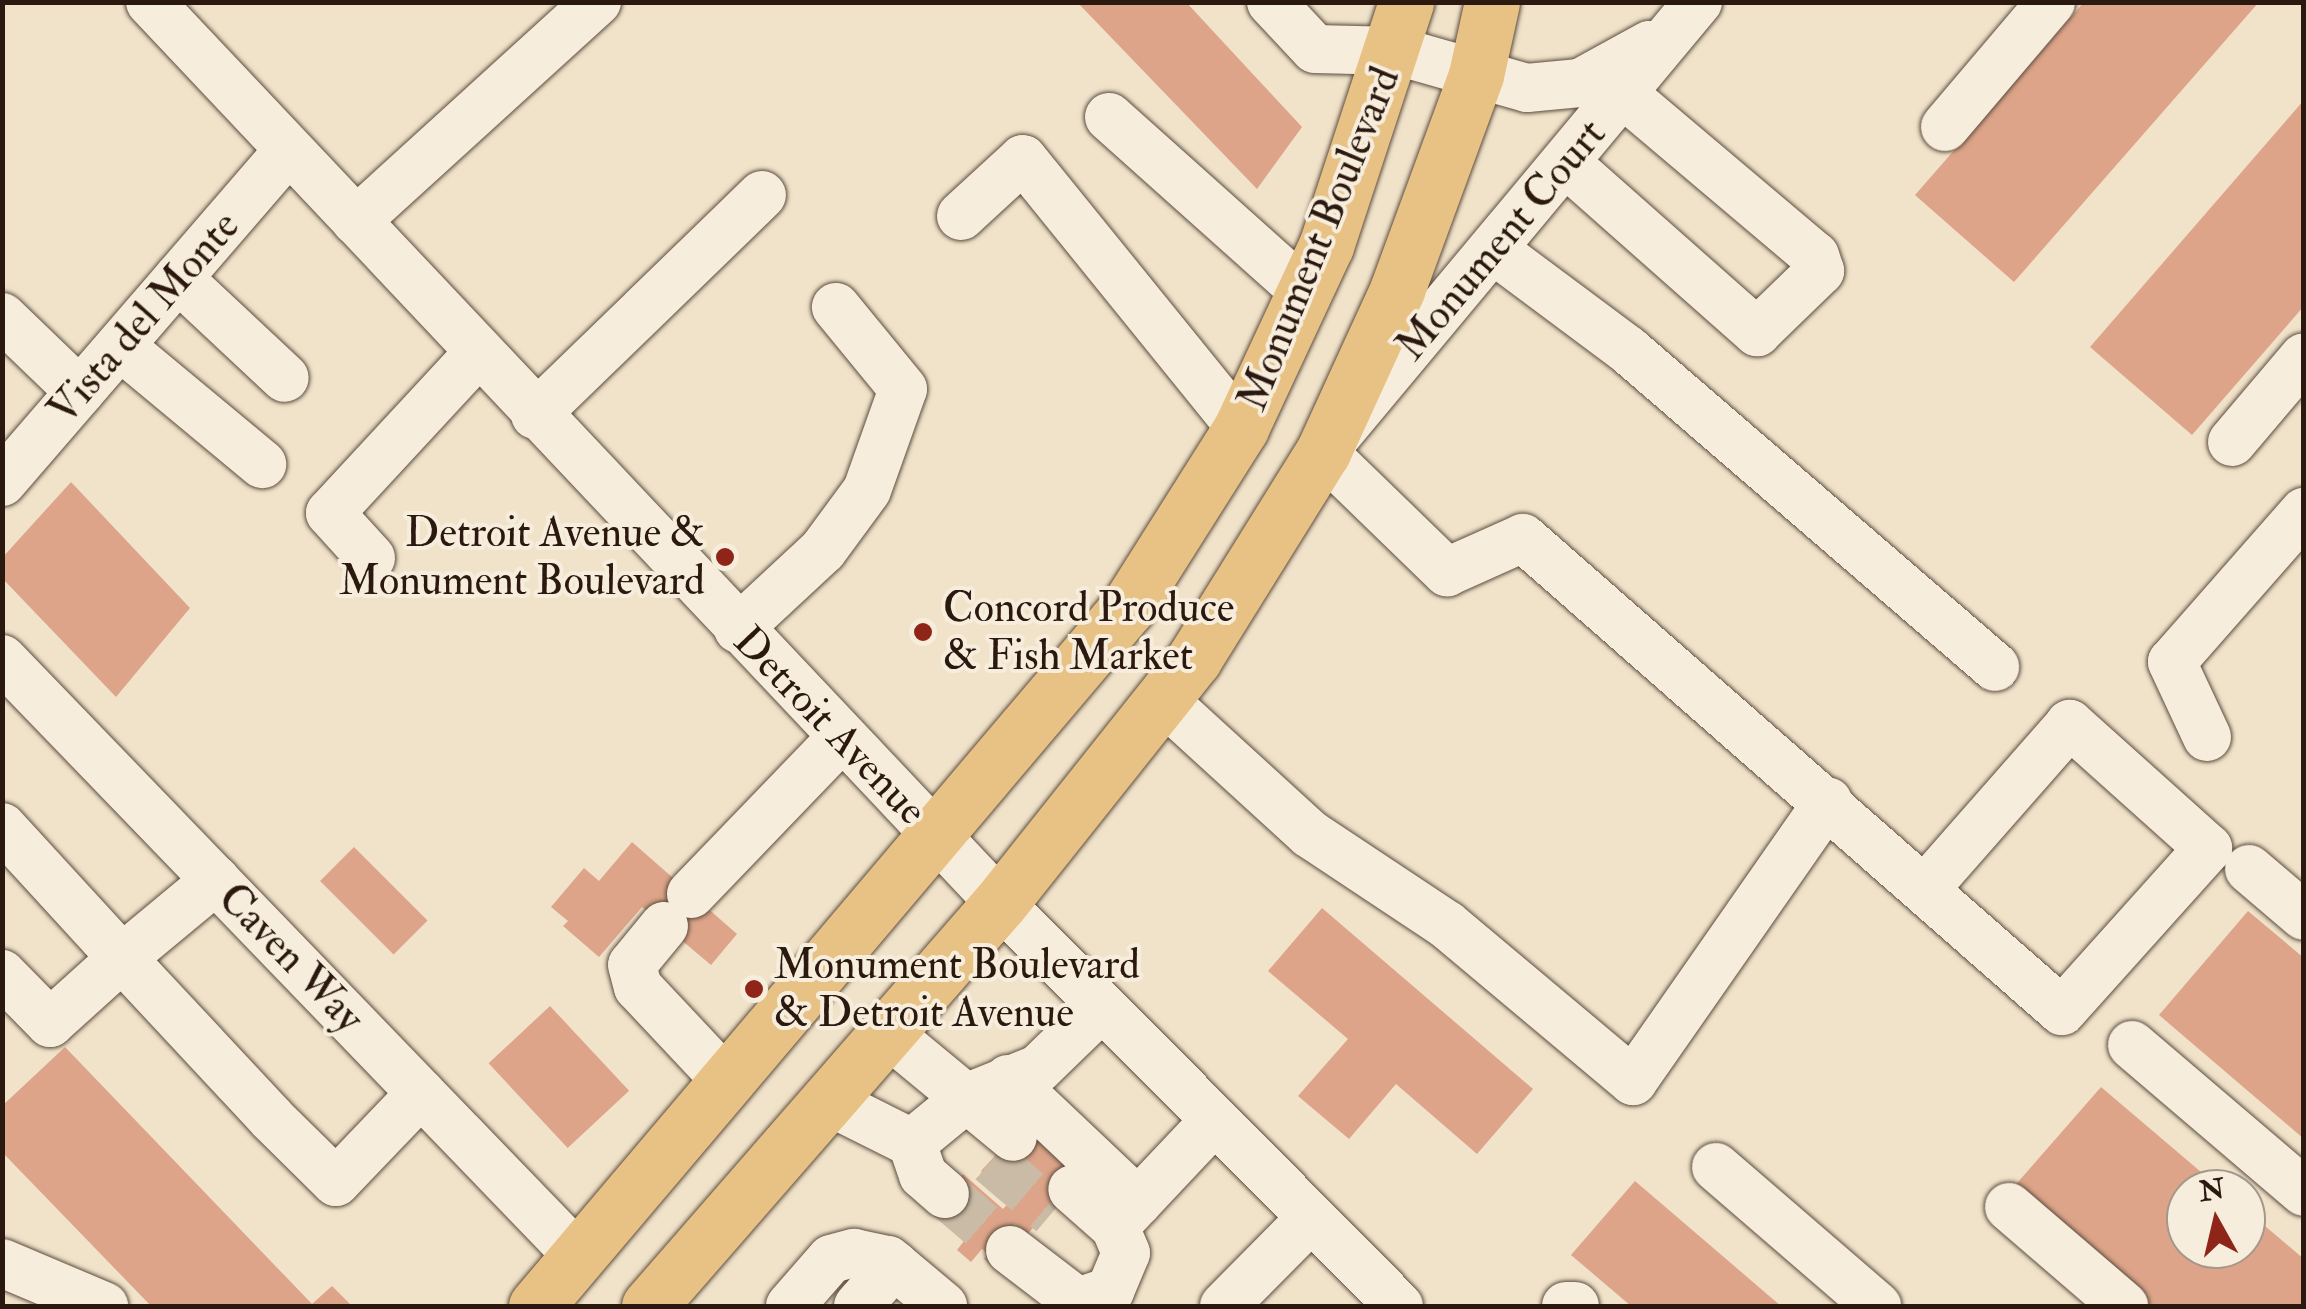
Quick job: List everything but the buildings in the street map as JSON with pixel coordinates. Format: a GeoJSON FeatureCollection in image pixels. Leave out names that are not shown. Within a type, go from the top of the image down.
{"type":"FeatureCollection","features":[{"type":"Feature","properties":{"kind":"main road","name":"Monument Boulevard"},"geometry":{"type":"LineString","coordinates":[[649,1306],[885,1031],[1000,904],[1162,699],[1323,452],[1397,290],[1476,75],[1492,2]]}},
{"type":"Feature","properties":{"kind":"main road","name":"Monument Boulevard"},"geometry":{"type":"LineString","coordinates":[[536,1306],[938,839],[1128,608],[1241,428],[1305,292],[1402,27]]}},
{"type":"Feature","properties":{"kind":"street","name":"Detroit Avenue"},"geometry":{"type":"LineString","coordinates":[[150,2],[286,153],[356,221],[477,354],[1000,904],[1399,1306]]}},
{"type":"Feature","properties":{"kind":"street"},"geometry":{"type":"LineString","coordinates":[[356,221],[597,2]]}},
{"type":"Feature","properties":{"kind":"street","name":"Monument Court"},"geometry":{"type":"LineString","coordinates":[[1271,2],[1316,49],[1402,27],[1476,75],[1527,88],[1580,83],[1685,11]]}},
{"type":"Feature","properties":{"kind":"street"},"geometry":{"type":"LineString","coordinates":[[1945,126],[2051,2]]}},
{"type":"Feature","properties":{"kind":"street","name":"Monument Court"},"geometry":{"type":"LineString","coordinates":[[1323,452],[1567,164],[1685,11]]}},
{"type":"Feature","properties":{"kind":"street"},"geometry":{"type":"LineString","coordinates":[[1567,164],[1757,332],[1820,271],[1815,256],[1623,94]]}},
{"type":"Feature","properties":{"kind":"street"},"geometry":{"type":"LineString","coordinates":[[1109,117],[1305,292]]}},
{"type":"Feature","properties":{"kind":"street","name":"Vista del Monte"},"geometry":{"type":"LineString","coordinates":[[2,482],[286,153]]}},
{"type":"Feature","properties":{"kind":"street"},"geometry":{"type":"LineString","coordinates":[[961,216],[1023,159],[1241,428]]}},
{"type":"Feature","properties":{"kind":"street"},"geometry":{"type":"LineString","coordinates":[[535,415],[762,195]]}},
{"type":"Feature","properties":{"kind":"street"},"geometry":{"type":"LineString","coordinates":[[1494,250],[1628,350],[1995,667]]}},
{"type":"Feature","properties":{"kind":"street"},"geometry":{"type":"LineString","coordinates":[[178,278],[285,378]]}},
{"type":"Feature","properties":{"kind":"street"},"geometry":{"type":"LineString","coordinates":[[738,628],[822,550],[867,490],[903,389],[836,307]]}},
{"type":"Feature","properties":{"kind":"street"},"geometry":{"type":"LineString","coordinates":[[2,318],[80,392]]}},
{"type":"Feature","properties":{"kind":"street"},"geometry":{"type":"LineString","coordinates":[[120,346],[262,464]]}},
{"type":"Feature","properties":{"kind":"street"},"geometry":{"type":"LineString","coordinates":[[371,558],[330,513],[477,354]]}},
{"type":"Feature","properties":{"kind":"street"},"geometry":{"type":"LineString","coordinates":[[2232,442],[2304,357]]}},
{"type":"Feature","properties":{"kind":"street"},"geometry":{"type":"LineString","coordinates":[[1323,452],[1447,572],[1523,538],[1828,801],[2062,1012],[2208,848],[2070,724],[1926,888]]}},
{"type":"Feature","properties":{"kind":"street"},"geometry":{"type":"LineString","coordinates":[[2207,737],[2172,662],[2304,512]]}},
{"type":"Feature","properties":{"kind":"street","name":"Caven Way"},"geometry":{"type":"LineString","coordinates":[[2,659],[579,1257]]}},
{"type":"Feature","properties":{"kind":"street"},"geometry":{"type":"LineString","coordinates":[[1162,699],[1310,834],[1447,925],[1633,1081],[1828,801]]}},
{"type":"Feature","properties":{"kind":"street"},"geometry":{"type":"LineString","coordinates":[[728,1083],[638,987],[632,965],[678,910],[842,737]]}},
{"type":"Feature","properties":{"kind":"street"},"geometry":{"type":"LineString","coordinates":[[2,827],[336,1182],[421,1093]]}},
{"type":"Feature","properties":{"kind":"street"},"geometry":{"type":"LineString","coordinates":[[2248,869],[2304,916]]}},
{"type":"Feature","properties":{"kind":"street"},"geometry":{"type":"LineString","coordinates":[[2,974],[50,1024],[216,880]]}},
{"type":"Feature","properties":{"kind":"street"},"geometry":{"type":"LineString","coordinates":[[946,1194],[923,1174],[958,1110],[1038,1069],[1102,1007]]}},
{"type":"Feature","properties":{"kind":"street"},"geometry":{"type":"LineString","coordinates":[[885,1031],[958,1110],[1002,1149]]}},
{"type":"Feature","properties":{"kind":"street"},"geometry":{"type":"LineString","coordinates":[[2132,1046],[2304,1192]]}},
{"type":"Feature","properties":{"kind":"street"},"geometry":{"type":"LineString","coordinates":[[828,1101],[958,1110],[1126,1215]]}},
{"type":"Feature","properties":{"kind":"street"},"geometry":{"type":"LineString","coordinates":[[1010,1250],[1060,1294],[1096,1298],[1121,1279],[1126,1215],[1214,1121]]}},
{"type":"Feature","properties":{"kind":"street"},"geometry":{"type":"LineString","coordinates":[[1716,1168],[1877,1306]]}},
{"type":"Feature","properties":{"kind":"street"},"geometry":{"type":"LineString","coordinates":[[1062,1201],[1126,1215]]}},
{"type":"Feature","properties":{"kind":"street"},"geometry":{"type":"LineString","coordinates":[[2009,1207],[2124,1306]]}},
{"type":"Feature","properties":{"kind":"street"},"geometry":{"type":"LineString","coordinates":[[1224,1306],[1311,1218]]}},
{"type":"Feature","properties":{"kind":"street"},"geometry":{"type":"LineString","coordinates":[[790,1306],[831,1259],[873,1254],[894,1265],[934,1304]]}},
{"type":"Feature","properties":{"kind":"street"},"geometry":{"type":"LineString","coordinates":[[2,1263],[104,1306]]}},
{"type":"Feature","properties":{"kind":"street"},"geometry":{"type":"LineString","coordinates":[[858,1306],[894,1265]]}},
{"type":"Feature","properties":{"kind":"street"},"geometry":{"type":"LineString","coordinates":[[1566,1306],[1575,1306]]}},
{"type":"Feature","properties":{"kind":"tunnel"},"geometry":{"type":"LineString","coordinates":[[991,1161],[1052,1213]]}},
{"type":"Feature","properties":{"kind":"tunnel"},"geometry":{"type":"LineString","coordinates":[[945,1194],[1010,1250]]}},
{"type":"Feature","properties":{"kind":"place","name":"Detroit Avenue & Monument Boulevard"},"geometry":{"type":"Point","coordinates":[725,557]}},
{"type":"Feature","properties":{"kind":"place","name":"Concord Produce & Fish Market"},"geometry":{"type":"Point","coordinates":[923,632]}},
{"type":"Feature","properties":{"kind":"place","name":"Monument Boulevard & Detroit Avenue"},"geometry":{"type":"Point","coordinates":[754,989]}}]}
